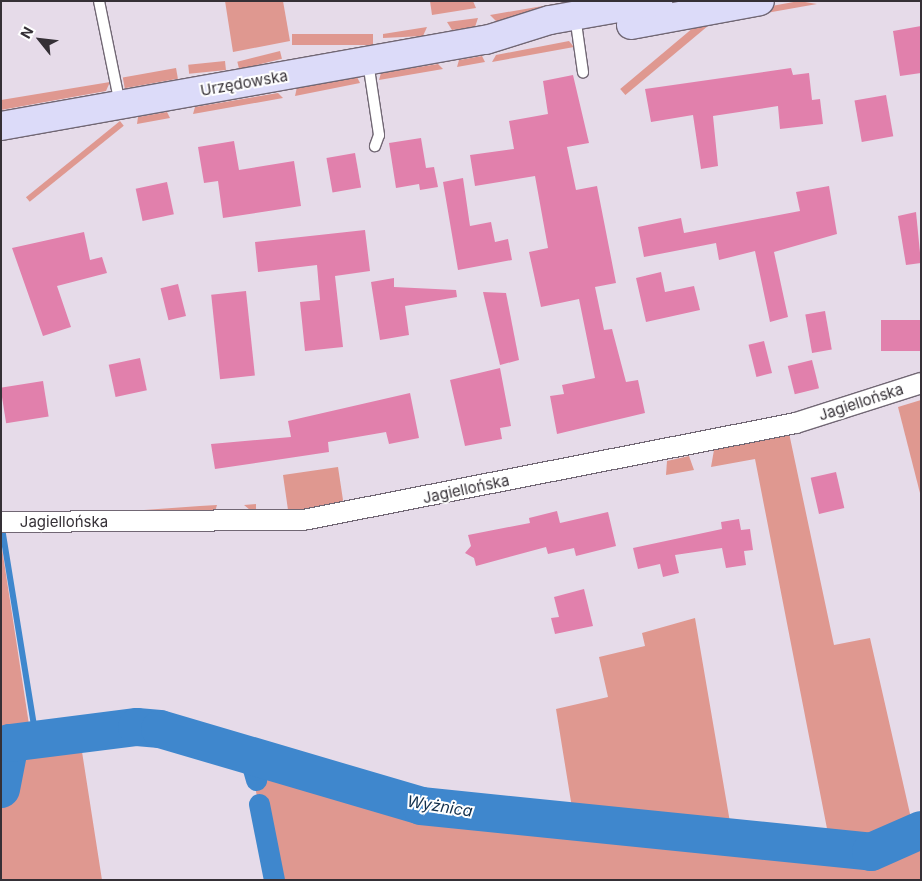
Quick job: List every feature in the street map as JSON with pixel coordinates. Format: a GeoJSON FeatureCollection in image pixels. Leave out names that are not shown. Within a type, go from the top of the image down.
{"type":"FeatureCollection","features":[{"type":"Feature","properties":{"kind":"street","name":"Urzędowska"},"geometry":{"type":"LineString","coordinates":[[576,25],[658,1]]}},
{"type":"Feature","properties":{"kind":"street","name":"Urzędowska"},"geometry":{"type":"LineString","coordinates":[[1,126],[576,25],[760,1]]}},
{"type":"Feature","properties":{"kind":"street","name":"Jagiellońska"},"geometry":{"type":"LineString","coordinates":[[1,522],[204,523],[322,517],[796,423],[921,383]]}},
{"type":"Feature","properties":{"kind":"lane"},"geometry":{"type":"LineString","coordinates":[[99,1],[121,105]]}},
{"type":"Feature","properties":{"kind":"lane"},"geometry":{"type":"LineString","coordinates":[[576,25],[583,72]]}},
{"type":"Feature","properties":{"kind":"lane"},"geometry":{"type":"LineString","coordinates":[[368,61],[380,145]]}},
{"type":"Feature","properties":{"kind":"shaded area"},"geometry":{"type":"Polygon","coordinates":[[[225,1],[283,1],[290,41],[233,52],[225,1]]]}},
{"type":"Feature","properties":{"kind":"shaded area"},"geometry":{"type":"Polygon","coordinates":[[[430,1],[473,1],[476,8],[432,15],[430,1]]]}},
{"type":"Feature","properties":{"kind":"shaded area"},"geometry":{"type":"Polygon","coordinates":[[[799,1],[817,4],[727,20],[729,14],[799,1]]]}},
{"type":"Feature","properties":{"kind":"shaded area"},"geometry":{"type":"Polygon","coordinates":[[[566,2],[567,7],[498,23],[490,15],[566,2]]]}},
{"type":"Feature","properties":{"kind":"shaded area"},"geometry":{"type":"Polygon","coordinates":[[[706,17],[711,23],[625,95],[620,89],[706,17]]]}},
{"type":"Feature","properties":{"kind":"shaded area"},"geometry":{"type":"Polygon","coordinates":[[[478,18],[475,27],[452,30],[447,22],[478,18]]]}},
{"type":"Feature","properties":{"kind":"shaded area"},"geometry":{"type":"Polygon","coordinates":[[[427,27],[423,36],[383,38],[383,34],[427,27]]]}},
{"type":"Feature","properties":{"kind":"shaded area"},"geometry":{"type":"Polygon","coordinates":[[[292,34],[373,34],[373,45],[292,45],[292,34]]]}},
{"type":"Feature","properties":{"kind":"shaded area"},"geometry":{"type":"Polygon","coordinates":[[[569,41],[574,47],[492,62],[496,55],[569,41]]]}},
{"type":"Feature","properties":{"kind":"shaded area"},"geometry":{"type":"Polygon","coordinates":[[[280,51],[282,59],[239,69],[237,62],[280,51]]]}},
{"type":"Feature","properties":{"kind":"shaded area"},"geometry":{"type":"Polygon","coordinates":[[[482,56],[485,62],[457,67],[459,60],[482,56]]]}},
{"type":"Feature","properties":{"kind":"shaded area"},"geometry":{"type":"Polygon","coordinates":[[[225,61],[226,70],[189,74],[188,65],[225,61]]]}},
{"type":"Feature","properties":{"kind":"shaded area"},"geometry":{"type":"Polygon","coordinates":[[[438,64],[443,69],[379,80],[381,73],[438,64]]]}},
{"type":"Feature","properties":{"kind":"shaded area"},"geometry":{"type":"Polygon","coordinates":[[[176,68],[178,79],[125,88],[123,77],[176,68]]]}},
{"type":"Feature","properties":{"kind":"shaded area"},"geometry":{"type":"Polygon","coordinates":[[[357,77],[360,83],[295,96],[297,87],[357,77]]]}},
{"type":"Feature","properties":{"kind":"shaded area"},"geometry":{"type":"Polygon","coordinates":[[[110,82],[106,91],[1,110],[1,100],[110,82]]]}},
{"type":"Feature","properties":{"kind":"shaded area"},"geometry":{"type":"Polygon","coordinates":[[[278,93],[283,98],[193,114],[195,107],[278,93]]]}},
{"type":"Feature","properties":{"kind":"shaded area"},"geometry":{"type":"Polygon","coordinates":[[[167,112],[170,118],[137,124],[138,117],[167,112]]]}},
{"type":"Feature","properties":{"kind":"shaded area"},"geometry":{"type":"Polygon","coordinates":[[[120,121],[124,126],[30,202],[26,197],[120,121]]]}},
{"type":"Feature","properties":{"kind":"shaded area"},"geometry":{"type":"Polygon","coordinates":[[[921,400],[921,497],[898,407],[921,400]]]}},
{"type":"Feature","properties":{"kind":"shaded area"},"geometry":{"type":"Polygon","coordinates":[[[789,433],[834,645],[870,638],[913,827],[872,846],[830,844],[755,459],[711,467],[714,450],[789,433]]]}},
{"type":"Feature","properties":{"kind":"shaded area"},"geometry":{"type":"Polygon","coordinates":[[[689,456],[694,470],[666,475],[667,461],[689,456]]]}},
{"type":"Feature","properties":{"kind":"shaded area"},"geometry":{"type":"Polygon","coordinates":[[[338,467],[343,500],[340,507],[256,515],[244,505],[256,504],[256,511],[288,510],[283,475],[338,467]]]}},
{"type":"Feature","properties":{"kind":"shaded area"},"geometry":{"type":"Polygon","coordinates":[[[217,505],[214,515],[102,513],[200,506],[217,505]]]}},
{"type":"Feature","properties":{"kind":"shaded area"},"geometry":{"type":"Polygon","coordinates":[[[1,542],[30,731],[78,726],[102,880],[1,880],[1,542]]]}},
{"type":"Feature","properties":{"kind":"shaded area"},"geometry":{"type":"Polygon","coordinates":[[[695,618],[732,834],[573,814],[556,709],[608,697],[599,657],[645,646],[642,633],[695,618]]]}},
{"type":"Feature","properties":{"kind":"shaded area"},"geometry":{"type":"Polygon","coordinates":[[[250,762],[427,815],[874,858],[921,837],[921,880],[274,880],[250,762]]]}},
{"type":"Feature","properties":{"kind":"building"},"geometry":{"type":"Polygon","coordinates":[[[921,26],[921,73],[900,76],[893,31],[921,26]]]}},
{"type":"Feature","properties":{"kind":"building"},"geometry":{"type":"Polygon","coordinates":[[[791,68],[793,75],[809,73],[812,100],[820,99],[823,124],[780,129],[778,106],[713,116],[718,166],[701,169],[693,115],[651,122],[645,89],[791,68]]]}},
{"type":"Feature","properties":{"kind":"building"},"geometry":{"type":"Polygon","coordinates":[[[573,75],[589,143],[567,147],[576,190],[597,186],[616,283],[595,287],[604,330],[612,329],[626,382],[638,380],[645,413],[557,434],[550,396],[564,394],[562,385],[595,378],[579,299],[541,307],[529,252],[548,248],[535,176],[475,186],[470,155],[514,149],[509,121],[548,114],[543,81],[573,75]]]}},
{"type":"Feature","properties":{"kind":"building"},"geometry":{"type":"Polygon","coordinates":[[[886,95],[893,136],[862,142],[854,101],[886,95]]]}},
{"type":"Feature","properties":{"kind":"building"},"geometry":{"type":"Polygon","coordinates":[[[421,138],[426,168],[434,167],[438,187],[420,190],[419,184],[396,188],[389,143],[421,138]]]}},
{"type":"Feature","properties":{"kind":"building"},"geometry":{"type":"Polygon","coordinates":[[[234,141],[239,170],[294,161],[301,206],[223,218],[218,181],[204,183],[198,147],[234,141]]]}},
{"type":"Feature","properties":{"kind":"building"},"geometry":{"type":"Polygon","coordinates":[[[355,153],[361,187],[333,193],[326,158],[355,153]]]}},
{"type":"Feature","properties":{"kind":"building"},"geometry":{"type":"Polygon","coordinates":[[[463,178],[470,226],[491,222],[495,242],[508,239],[512,260],[458,270],[443,182],[463,178]]]}},
{"type":"Feature","properties":{"kind":"building"},"geometry":{"type":"Polygon","coordinates":[[[167,182],[174,214],[143,221],[136,189],[167,182]]]}},
{"type":"Feature","properties":{"kind":"building"},"geometry":{"type":"Polygon","coordinates":[[[829,186],[837,234],[774,252],[788,317],[770,322],[755,251],[719,260],[716,243],[644,257],[638,227],[681,218],[684,233],[800,211],[796,192],[829,186]]]}},
{"type":"Feature","properties":{"kind":"building"},"geometry":{"type":"Polygon","coordinates":[[[916,212],[921,263],[906,265],[898,216],[916,212]]]}},
{"type":"Feature","properties":{"kind":"building"},"geometry":{"type":"Polygon","coordinates":[[[365,230],[370,271],[335,276],[343,347],[305,351],[300,302],[320,300],[317,265],[258,272],[255,242],[365,230]]]}},
{"type":"Feature","properties":{"kind":"building"},"geometry":{"type":"Polygon","coordinates":[[[84,232],[90,260],[102,257],[107,273],[57,286],[71,327],[43,336],[12,248],[84,232]]]}},
{"type":"Feature","properties":{"kind":"building"},"geometry":{"type":"Polygon","coordinates":[[[661,272],[665,292],[694,286],[700,310],[646,322],[636,278],[661,272]]]}},
{"type":"Feature","properties":{"kind":"building"},"geometry":{"type":"Polygon","coordinates":[[[394,278],[394,287],[456,290],[457,297],[405,306],[409,335],[380,340],[371,282],[394,278]]]}},
{"type":"Feature","properties":{"kind":"building"},"geometry":{"type":"Polygon","coordinates":[[[178,284],[186,316],[169,320],[161,288],[178,284]]]}},
{"type":"Feature","properties":{"kind":"building"},"geometry":{"type":"Polygon","coordinates":[[[246,291],[255,376],[220,379],[211,295],[246,291]]]}},
{"type":"Feature","properties":{"kind":"building"},"geometry":{"type":"Polygon","coordinates":[[[483,292],[506,293],[519,360],[500,365],[483,292]]]}},
{"type":"Feature","properties":{"kind":"building"},"geometry":{"type":"Polygon","coordinates":[[[825,311],[832,349],[812,353],[805,314],[825,311]]]}},
{"type":"Feature","properties":{"kind":"building"},"geometry":{"type":"Polygon","coordinates":[[[881,320],[921,320],[921,351],[881,351],[881,320]]]}},
{"type":"Feature","properties":{"kind":"building"},"geometry":{"type":"Polygon","coordinates":[[[764,341],[772,373],[756,377],[748,345],[764,341]]]}},
{"type":"Feature","properties":{"kind":"building"},"geometry":{"type":"Polygon","coordinates":[[[140,358],[147,390],[116,397],[109,365],[140,358]]]}},
{"type":"Feature","properties":{"kind":"building"},"geometry":{"type":"Polygon","coordinates":[[[812,360],[819,388],[795,394],[788,366],[812,360]]]}},
{"type":"Feature","properties":{"kind":"building"},"geometry":{"type":"Polygon","coordinates":[[[500,368],[511,426],[500,428],[502,439],[465,446],[450,380],[500,368]]]}},
{"type":"Feature","properties":{"kind":"building"},"geometry":{"type":"Polygon","coordinates":[[[43,381],[49,417],[6,423],[1,388],[43,381]]]}},
{"type":"Feature","properties":{"kind":"building"},"geometry":{"type":"Polygon","coordinates":[[[410,393],[419,438],[389,444],[386,432],[328,442],[329,452],[215,469],[211,444],[291,437],[288,421],[410,393]]]}},
{"type":"Feature","properties":{"kind":"building"},"geometry":{"type":"Polygon","coordinates":[[[836,472],[844,508],[819,514],[811,478],[836,472]]]}},
{"type":"Feature","properties":{"kind":"building"},"geometry":{"type":"Polygon","coordinates":[[[557,511],[560,523],[608,512],[616,546],[576,556],[574,548],[548,554],[546,547],[476,566],[474,558],[465,553],[471,546],[468,535],[530,523],[529,518],[557,511]]]}},
{"type":"Feature","properties":{"kind":"building"},"geometry":{"type":"Polygon","coordinates":[[[739,519],[741,530],[750,529],[753,550],[744,551],[746,565],[726,568],[722,548],[675,555],[679,573],[663,577],[660,564],[638,569],[633,548],[722,529],[721,522],[739,519]]]}},
{"type":"Feature","properties":{"kind":"building"},"geometry":{"type":"Polygon","coordinates":[[[584,589],[593,626],[555,634],[551,618],[559,617],[554,597],[584,589]]]}},
{"type":"Feature","properties":{"kind":"waterway"},"geometry":{"type":"LineString","coordinates":[[2,528],[36,738]]}},
{"type":"Feature","properties":{"kind":"waterway","name":"Wyżnica"},"geometry":{"type":"LineString","coordinates":[[1,789],[10,743],[137,727],[160,729],[421,806],[871,852],[921,830]]}},
{"type":"Feature","properties":{"kind":"waterway"},"geometry":{"type":"LineString","coordinates":[[249,755],[256,780]]}},
{"type":"Feature","properties":{"kind":"waterway"},"geometry":{"type":"LineString","coordinates":[[259,804],[274,880]]}}]}
